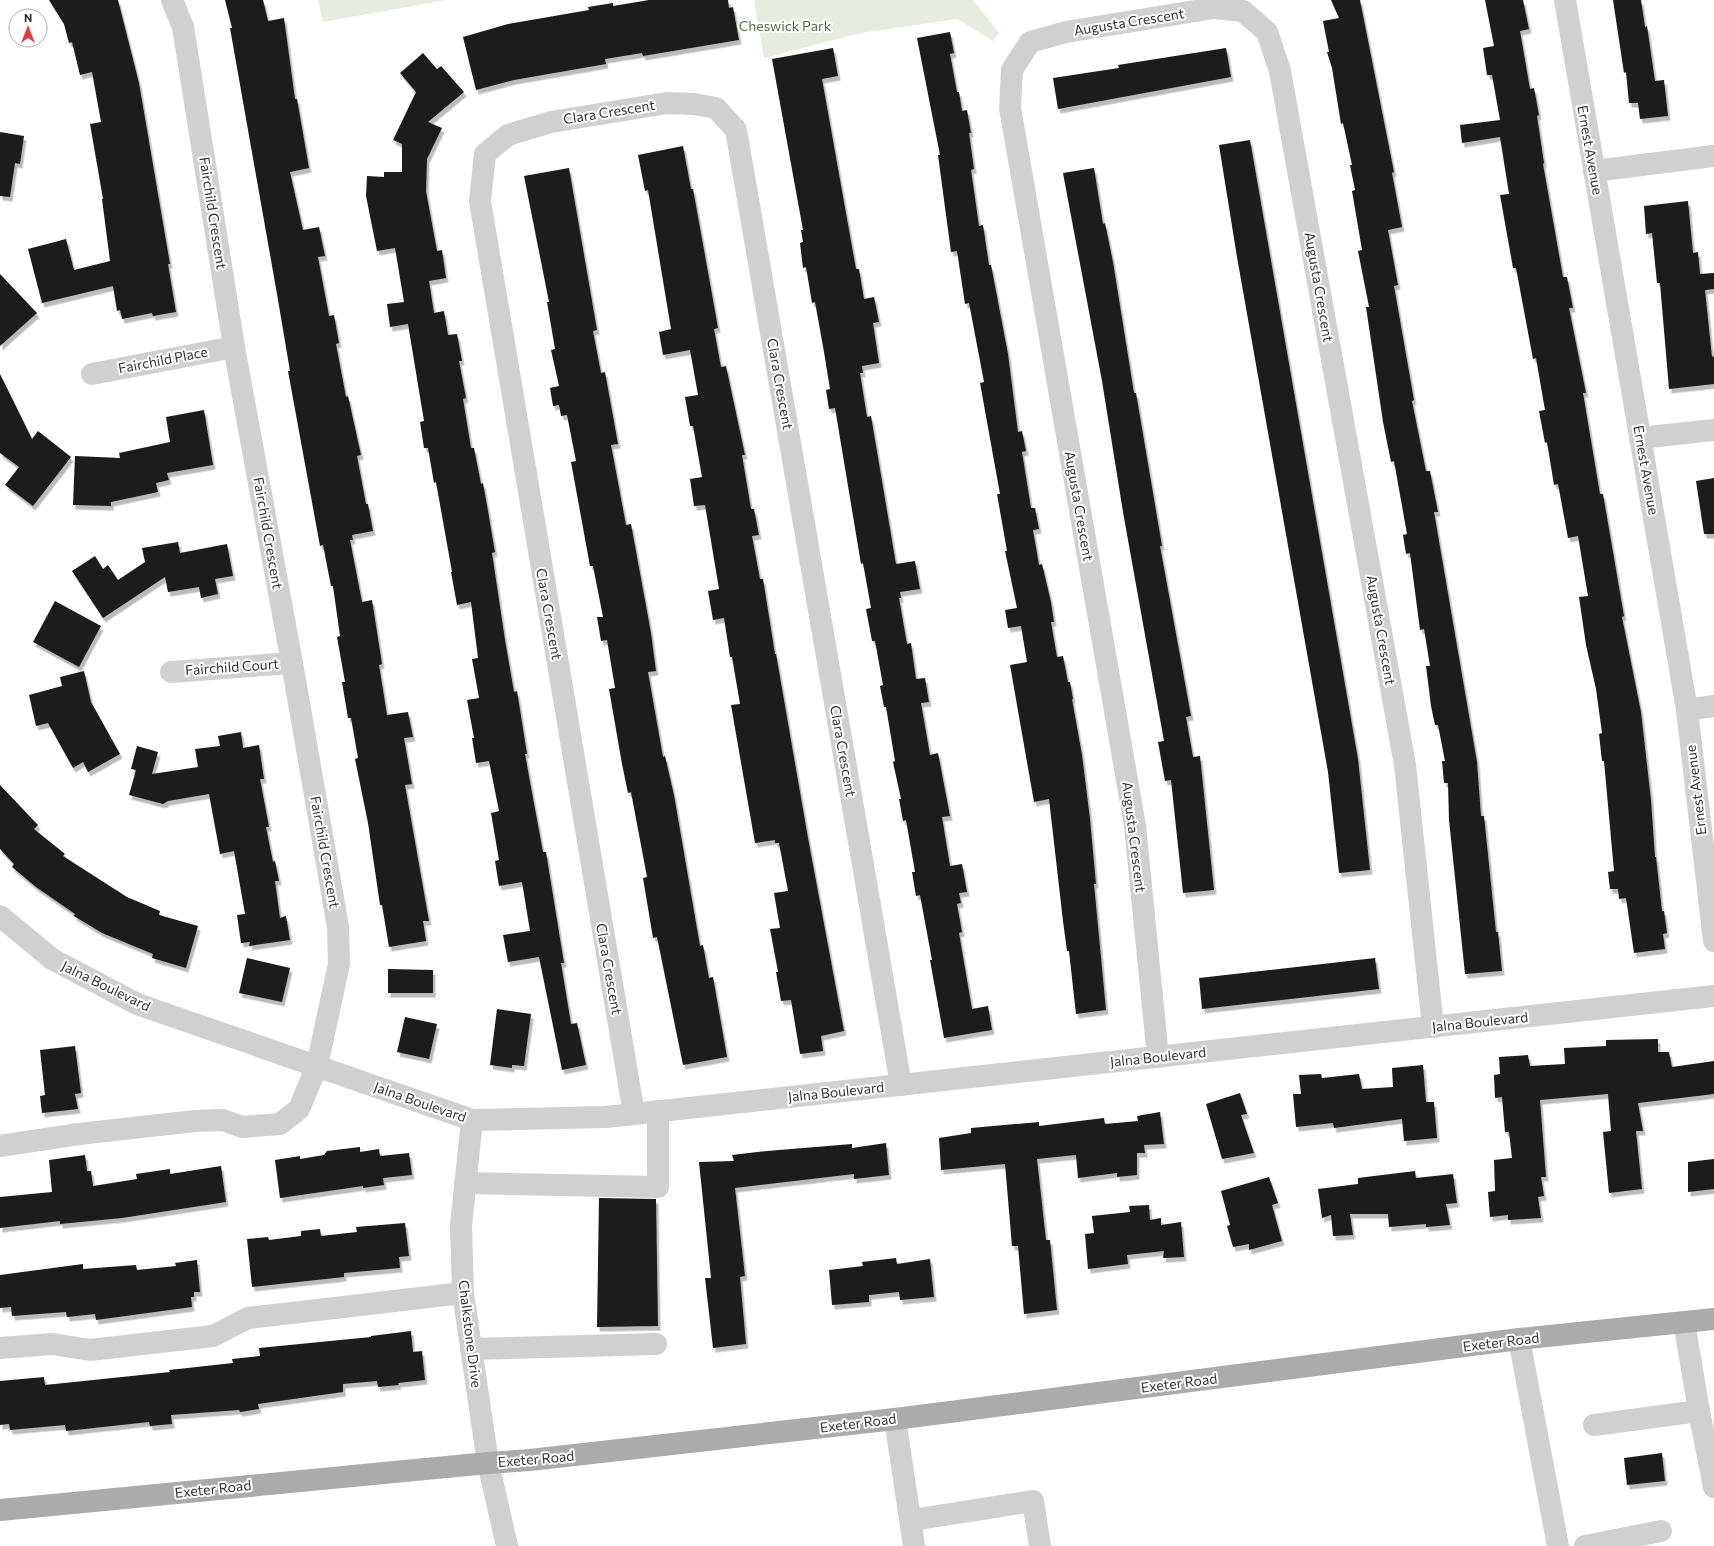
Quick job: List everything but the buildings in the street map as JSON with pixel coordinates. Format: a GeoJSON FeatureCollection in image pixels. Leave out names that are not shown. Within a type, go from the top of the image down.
{"type":"FeatureCollection","features":[{"type":"Feature","properties":{"kind":"main road","name":"Exeter Road"},"geometry":{"type":"LineString","coordinates":[[0,1510],[530,1460],[895,1419],[1519,1340],[1714,1318]]}},
{"type":"Feature","properties":{"kind":"street","name":"Fairchild Crescent"},"geometry":{"type":"LineString","coordinates":[[0,1146],[79,1134],[195,1121],[223,1120],[242,1127],[280,1124],[299,1109],[317,1066],[339,964],[338,927],[292,662],[234,347],[182,28],[172,0]]}},
{"type":"Feature","properties":{"kind":"street","name":"Ernest Avenue"},"geometry":{"type":"LineString","coordinates":[[1565,0],[1687,710],[1714,941]]}},
{"type":"Feature","properties":{"kind":"street","name":"Augusta Crescent"},"geometry":{"type":"LineString","coordinates":[[1158,1057],[1135,826],[1010,108],[1012,70],[1030,42],[1066,32],[1214,8],[1243,11],[1267,32],[1280,71],[1405,765],[1433,1027]]}},
{"type":"Feature","properties":{"kind":"street","name":"Clara Crescent"},"geometry":{"type":"LineString","coordinates":[[634,1114],[480,201],[485,154],[508,135],[551,122],[667,103],[694,104],[716,108],[736,130],[901,1085]]}},
{"type":"Feature","properties":{"kind":"street"},"geometry":{"type":"LineString","coordinates":[[1594,171],[1714,156]]}},
{"type":"Feature","properties":{"kind":"street","name":"Fairchild Place"},"geometry":{"type":"LineString","coordinates":[[92,374],[234,347]]}},
{"type":"Feature","properties":{"kind":"street"},"geometry":{"type":"LineString","coordinates":[[1640,438],[1714,430]]}},
{"type":"Feature","properties":{"kind":"street","name":"Fairchild Court"},"geometry":{"type":"LineString","coordinates":[[171,672],[292,662]]}},
{"type":"Feature","properties":{"kind":"street"},"geometry":{"type":"LineString","coordinates":[[1687,710],[1714,706]]}},
{"type":"Feature","properties":{"kind":"street","name":"Jalna Boulevard"},"geometry":{"type":"LineString","coordinates":[[0,916],[52,959],[137,1004],[472,1120],[605,1117],[1714,996]]}},
{"type":"Feature","properties":{"kind":"street"},"geometry":{"type":"LineString","coordinates":[[465,1183],[658,1187],[658,1111]]}},
{"type":"Feature","properties":{"kind":"street","name":"Chalkstone Drive"},"geometry":{"type":"LineString","coordinates":[[472,1120],[460,1225],[463,1293],[488,1463],[507,1546]]}},
{"type":"Feature","properties":{"kind":"street"},"geometry":{"type":"LineString","coordinates":[[0,1348],[52,1344],[90,1350],[213,1336],[248,1318],[463,1293]]}},
{"type":"Feature","properties":{"kind":"street"},"geometry":{"type":"LineString","coordinates":[[1684,1322],[1699,1411],[1713,1480]]}},
{"type":"Feature","properties":{"kind":"street"},"geometry":{"type":"LineString","coordinates":[[1519,1340],[1558,1546]]}},
{"type":"Feature","properties":{"kind":"street"},"geometry":{"type":"LineString","coordinates":[[471,1349],[656,1344]]}},
{"type":"Feature","properties":{"kind":"street"},"geometry":{"type":"LineString","coordinates":[[1594,1425],[1699,1411]]}},
{"type":"Feature","properties":{"kind":"street"},"geometry":{"type":"LineString","coordinates":[[895,1419],[912,1520],[914,1546]]}},
{"type":"Feature","properties":{"kind":"street"},"geometry":{"type":"LineString","coordinates":[[912,1520],[1033,1501],[1040,1546]]}},
{"type":"Feature","properties":{"kind":"street"},"geometry":{"type":"LineString","coordinates":[[1585,1546],[1661,1531]]}},
{"type":"Feature","properties":{"kind":"green space"},"geometry":{"type":"Polygon","coordinates":[[[318,0],[446,0],[323,22],[318,0]]]}},
{"type":"Feature","properties":{"kind":"green space","name":"Cheswick Park"},"geometry":{"type":"Polygon","coordinates":[[[754,0],[973,0],[999,33],[993,41],[957,19],[861,33],[764,58],[754,0]]]}}]}
